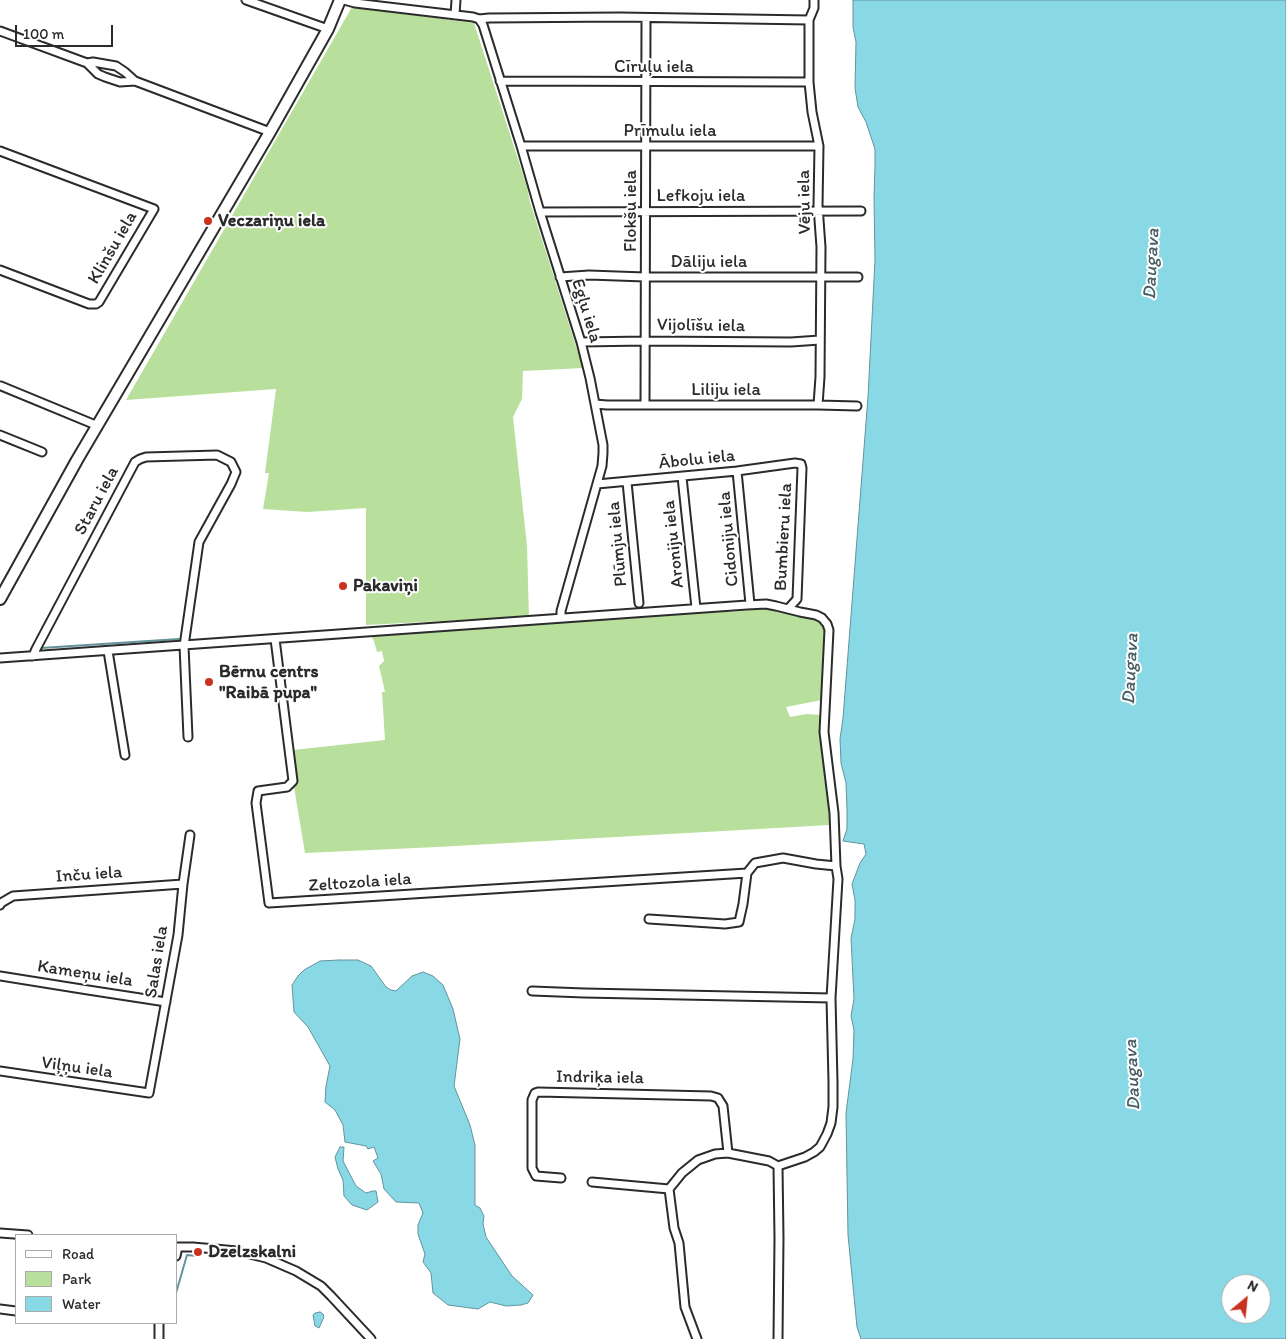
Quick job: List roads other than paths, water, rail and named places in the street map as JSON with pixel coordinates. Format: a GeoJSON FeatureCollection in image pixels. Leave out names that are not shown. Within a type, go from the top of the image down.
{"type":"FeatureCollection","features":[{"type":"Feature","properties":{"kind":"main road"},"geometry":{"type":"LineString","coordinates":[[0,599],[49,510],[270,132],[328,29],[342,0]]}},
{"type":"Feature","properties":{"kind":"street"},"geometry":{"type":"LineString","coordinates":[[246,0],[328,29]]}},
{"type":"Feature","properties":{"kind":"street"},"geometry":{"type":"LineString","coordinates":[[342,0],[355,3],[379,3],[473,17],[479,20],[489,18],[809,20]]}},
{"type":"Feature","properties":{"kind":"street"},"geometry":{"type":"LineString","coordinates":[[455,15],[456,0]]}},
{"type":"Feature","properties":{"kind":"street","name":"Vēju iela"},"geometry":{"type":"LineString","coordinates":[[814,0],[814,8],[809,20],[808,82],[819,146],[821,277],[818,405]]}},
{"type":"Feature","properties":{"kind":"street","name":"Flokšu iela"},"geometry":{"type":"LineString","coordinates":[[645,405],[646,18]]}},
{"type":"Feature","properties":{"kind":"street","name":"Egļu iela"},"geometry":{"type":"LineString","coordinates":[[479,20],[483,25],[581,342],[590,378],[603,453],[602,466],[561,611],[561,618]]}},
{"type":"Feature","properties":{"kind":"street"},"geometry":{"type":"LineString","coordinates":[[0,31],[87,63],[105,78],[120,82],[135,81]]}},
{"type":"Feature","properties":{"kind":"street"},"geometry":{"type":"LineString","coordinates":[[87,63],[93,62],[116,66],[135,81],[270,132]]}},
{"type":"Feature","properties":{"kind":"street","name":"Cīruļu iela"},"geometry":{"type":"LineString","coordinates":[[500,81],[808,82]]}},
{"type":"Feature","properties":{"kind":"street","name":"Prīmulu iela"},"geometry":{"type":"LineString","coordinates":[[520,146],[819,146]]}},
{"type":"Feature","properties":{"kind":"street","name":"Klinšu iela"},"geometry":{"type":"LineString","coordinates":[[0,151],[154,209],[99,302],[96,304],[90,304],[0,270]]}},
{"type":"Feature","properties":{"kind":"street","name":"Lefkoju iela"},"geometry":{"type":"LineString","coordinates":[[540,212],[861,211]]}},
{"type":"Feature","properties":{"kind":"street","name":"Dāliju iela"},"geometry":{"type":"LineString","coordinates":[[560,277],[589,275],[858,278]]}},
{"type":"Feature","properties":{"kind":"street","name":"Vijolīšu iela"},"geometry":{"type":"LineString","coordinates":[[581,342],[791,342],[820,340]]}},
{"type":"Feature","properties":{"kind":"street"},"geometry":{"type":"LineString","coordinates":[[1,386],[98,426]]}},
{"type":"Feature","properties":{"kind":"street","name":"Liliju iela"},"geometry":{"type":"LineString","coordinates":[[595,404],[857,406]]}},
{"type":"Feature","properties":{"kind":"street"},"geometry":{"type":"LineString","coordinates":[[0,435],[42,452]]}},
{"type":"Feature","properties":{"kind":"street","name":"Staru iela"},"geometry":{"type":"LineString","coordinates":[[33,656],[135,462],[146,457],[217,455],[232,462],[236,472],[199,542],[184,646]]}},
{"type":"Feature","properties":{"kind":"street","name":"Ābolu iela"},"geometry":{"type":"LineString","coordinates":[[596,484],[800,464]]}},
{"type":"Feature","properties":{"kind":"street","name":"Bumbieru iela"},"geometry":{"type":"LineString","coordinates":[[788,609],[797,599],[802,468],[800,464]]}},
{"type":"Feature","properties":{"kind":"street","name":"Cidoniju iela"},"geometry":{"type":"LineString","coordinates":[[737,471],[750,604]]}},
{"type":"Feature","properties":{"kind":"street","name":"Aroniju iela"},"geometry":{"type":"LineString","coordinates":[[682,477],[696,608]]}},
{"type":"Feature","properties":{"kind":"street","name":"Plūmju iela"},"geometry":{"type":"LineString","coordinates":[[627,482],[639,603]]}},
{"type":"Feature","properties":{"kind":"street"},"geometry":{"type":"LineString","coordinates":[[0,658],[750,604],[766,604],[822,618],[827,624],[829,640],[824,732],[834,812],[838,891],[831,998],[833,1082],[831,1123],[820,1147],[804,1157],[778,1166],[770,1162],[728,1153],[715,1154],[698,1160],[682,1173],[669,1189],[674,1228],[679,1243],[685,1307],[697,1339]]}},
{"type":"Feature","properties":{"kind":"street","name":"Zeltozola iela"},"geometry":{"type":"LineString","coordinates":[[275,639],[293,781],[287,787],[258,791],[256,803],[269,903],[746,873]]}},
{"type":"Feature","properties":{"kind":"street"},"geometry":{"type":"LineString","coordinates":[[184,646],[188,737]]}},
{"type":"Feature","properties":{"kind":"street"},"geometry":{"type":"LineString","coordinates":[[108,651],[125,755]]}},
{"type":"Feature","properties":{"kind":"street","name":"Salas iela"},"geometry":{"type":"LineString","coordinates":[[149,1094],[178,935],[190,835]]}},
{"type":"Feature","properties":{"kind":"street"},"geometry":{"type":"LineString","coordinates":[[649,919],[725,924],[739,922],[746,873],[755,863],[783,858],[836,866]]}},
{"type":"Feature","properties":{"kind":"street","name":"Inču iela"},"geometry":{"type":"LineString","coordinates":[[0,905],[13,896],[183,884]]}},
{"type":"Feature","properties":{"kind":"street","name":"Kameņu iela"},"geometry":{"type":"LineString","coordinates":[[0,976],[166,1002]]}},
{"type":"Feature","properties":{"kind":"street"},"geometry":{"type":"LineString","coordinates":[[532,991],[831,998]]}},
{"type":"Feature","properties":{"kind":"street","name":"Viļņu iela"},"geometry":{"type":"LineString","coordinates":[[0,1071],[149,1094]]}},
{"type":"Feature","properties":{"kind":"street","name":"Indriķa iela"},"geometry":{"type":"LineString","coordinates":[[561,1178],[536,1176],[532,1168],[532,1100],[535,1093],[538,1092],[711,1096],[718,1098],[723,1106],[728,1153]]}},
{"type":"Feature","properties":{"kind":"street"},"geometry":{"type":"LineString","coordinates":[[778,1166],[778,1339]]}},
{"type":"Feature","properties":{"kind":"street"},"geometry":{"type":"LineString","coordinates":[[592,1182],[669,1189]]}},
{"type":"Feature","properties":{"kind":"street"},"geometry":{"type":"LineString","coordinates":[[0,1233],[15,1234]]}},
{"type":"Feature","properties":{"kind":"street"},"geometry":{"type":"LineString","coordinates":[[178,1247],[237,1252],[266,1258],[296,1271],[321,1286],[371,1339]]}},
{"type":"Feature","properties":{"kind":"street"},"geometry":{"type":"LineString","coordinates":[[0,1310],[15,1311]]}},
{"type":"Feature","properties":{"kind":"street"},"geometry":{"type":"LineString","coordinates":[[159,1324],[159,1339]]}},
{"type":"Feature","properties":{"kind":"water","name":"Daugava"},"geometry":{"type":"Polygon","coordinates":[[[853,0],[1286,0],[1286,1339],[861,1339],[857,1327],[848,1235],[846,1113],[853,1059],[854,1030],[851,1016],[854,999],[851,938],[855,919],[855,900],[852,884],[860,863],[866,854],[864,844],[843,841],[847,829],[847,808],[846,783],[841,763],[840,739],[868,397],[875,260],[875,149],[866,122],[858,107],[855,88],[856,42],[853,27],[853,0]]]}},
{"type":"Feature","properties":{"kind":"water"},"geometry":{"type":"Polygon","coordinates":[[[358,960],[371,966],[386,987],[391,990],[396,991],[412,976],[423,972],[433,976],[443,985],[453,1009],[460,1039],[454,1086],[470,1125],[475,1145],[475,1205],[480,1208],[484,1216],[483,1224],[486,1237],[512,1276],[533,1295],[528,1303],[506,1306],[490,1302],[478,1309],[448,1305],[433,1293],[431,1273],[423,1262],[425,1254],[418,1234],[418,1225],[423,1213],[419,1203],[396,1202],[384,1189],[381,1174],[373,1161],[378,1158],[374,1147],[368,1149],[366,1146],[345,1142],[343,1125],[335,1110],[325,1102],[330,1066],[308,1027],[294,1012],[292,985],[304,970],[320,961],[358,960]]]}},
{"type":"Feature","properties":{"kind":"water"},"geometry":{"type":"Polygon","coordinates":[[[340,1147],[344,1147],[343,1161],[356,1186],[366,1193],[376,1191],[378,1202],[367,1210],[352,1205],[344,1196],[343,1180],[335,1157],[340,1147]]]}},
{"type":"Feature","properties":{"kind":"water"},"geometry":{"type":"Polygon","coordinates":[[[320,1312],[324,1317],[319,1328],[315,1326],[313,1315],[320,1312]]]}},
{"type":"Feature","properties":{"kind":"waterway"},"geometry":{"type":"LineString","coordinates":[[41,648],[179,639]]}},
{"type":"Feature","properties":{"kind":"waterway"},"geometry":{"type":"LineString","coordinates":[[178,1286],[187,1255],[197,1256]]}},
{"type":"Feature","properties":{"kind":"place","name":"Veczariņu iela"},"geometry":{"type":"Point","coordinates":[208,221]}},
{"type":"Feature","properties":{"kind":"place","name":"Pakaviņi"},"geometry":{"type":"Point","coordinates":[343,586]}},
{"type":"Feature","properties":{"kind":"place","name":"Bērnu centrs \"Raibā pupa\""},"geometry":{"type":"Point","coordinates":[209,682]}},
{"type":"Feature","properties":{"kind":"place","name":"Dzelzskalni"},"geometry":{"type":"Point","coordinates":[198,1252]}}]}
